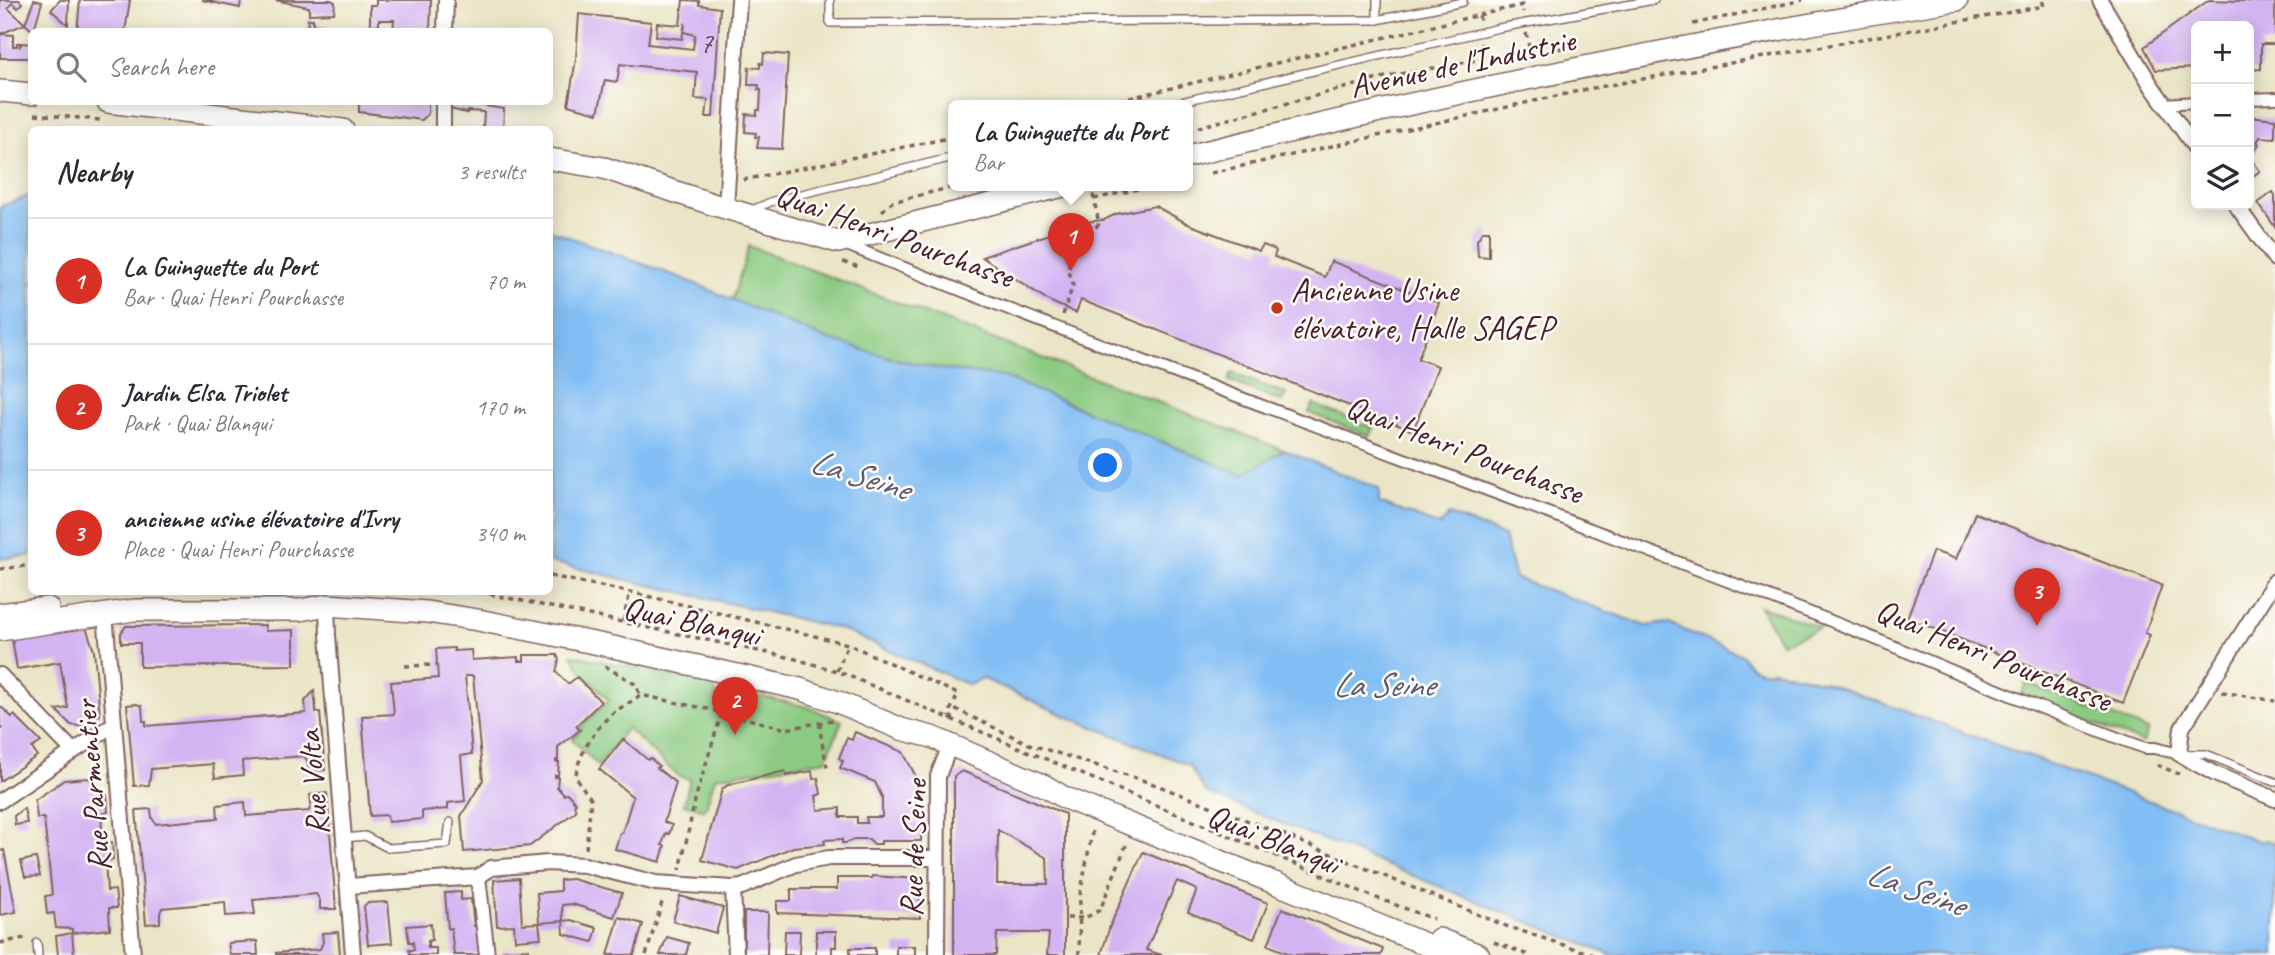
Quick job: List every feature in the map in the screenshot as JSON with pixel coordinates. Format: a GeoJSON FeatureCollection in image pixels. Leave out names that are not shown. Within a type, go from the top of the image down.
{"type":"FeatureCollection","features":[{"type":"Feature","properties":{"kind":"main road","name":"Avenue de l'Industrie"},"geometry":{"type":"LineString","coordinates":[[1193,155],[1414,103],[1704,45],[1957,0]]}},
{"type":"Feature","properties":{"kind":"main road"},"geometry":{"type":"LineString","coordinates":[[0,91],[28,103]]}},
{"type":"Feature","properties":{"kind":"main road"},"geometry":{"type":"LineString","coordinates":[[107,111],[293,126]]}},
{"type":"Feature","properties":{"kind":"main road","name":"Quai Henri Pourchasse"},"geometry":{"type":"LineString","coordinates":[[553,160],[604,168],[838,242]]}},
{"type":"Feature","properties":{"kind":"main road"},"geometry":{"type":"LineString","coordinates":[[838,242],[1043,191]]}},
{"type":"Feature","properties":{"kind":"main road","name":"Quai Blanqui"},"geometry":{"type":"LineString","coordinates":[[0,614],[104,600],[251,595]]}},
{"type":"Feature","properties":{"kind":"main road","name":"Quai Blanqui"},"geometry":{"type":"LineString","coordinates":[[302,595],[327,605]]}},
{"type":"Feature","properties":{"kind":"main road","name":"Quai Blanqui"},"geometry":{"type":"LineString","coordinates":[[0,630],[105,612],[159,609],[300,610],[327,605],[427,612],[446,604],[469,605],[802,676],[909,719],[941,741],[1045,786],[1065,799],[1452,955]]}},
{"type":"Feature","properties":{"kind":"main road","name":"Quai Blanqui"},"geometry":{"type":"LineString","coordinates":[[1045,786],[1060,786],[1104,802],[1479,955]]}},
{"type":"Feature","properties":{"kind":"street"},"geometry":{"type":"LineString","coordinates":[[445,28],[446,0]]}},
{"type":"Feature","properties":{"kind":"street"},"geometry":{"type":"LineString","coordinates":[[735,211],[728,180],[739,0]]}},
{"type":"Feature","properties":{"kind":"street"},"geometry":{"type":"LineString","coordinates":[[2100,0],[2195,147]]}},
{"type":"Feature","properties":{"kind":"street"},"geometry":{"type":"LineString","coordinates":[[2254,99],[2275,98]]}},
{"type":"Feature","properties":{"kind":"street"},"geometry":{"type":"LineString","coordinates":[[2164,103],[2191,102]]}},
{"type":"Feature","properties":{"kind":"street"},"geometry":{"type":"LineString","coordinates":[[443,105],[443,126]]}},
{"type":"Feature","properties":{"kind":"street"},"geometry":{"type":"LineString","coordinates":[[2240,210],[2275,260]]}},
{"type":"Feature","properties":{"kind":"street","name":"Quai Henri Pourchasse"},"geometry":{"type":"LineString","coordinates":[[838,242],[1801,609],[2082,725],[2145,748],[2179,754],[2215,774],[2275,799]]}},
{"type":"Feature","properties":{"kind":"street"},"geometry":{"type":"LineString","coordinates":[[2179,754],[2182,728],[2275,581]]}},
{"type":"Feature","properties":{"kind":"street","name":"Rue Volta"},"geometry":{"type":"LineString","coordinates":[[327,605],[327,635],[353,955]]}},
{"type":"Feature","properties":{"kind":"street","name":"Rue Parmentier"},"geometry":{"type":"LineString","coordinates":[[105,612],[134,955]]}},
{"type":"Feature","properties":{"kind":"street"},"geometry":{"type":"LineString","coordinates":[[0,675],[73,751]]}},
{"type":"Feature","properties":{"kind":"street"},"geometry":{"type":"LineString","coordinates":[[0,801],[114,724]]}},
{"type":"Feature","properties":{"kind":"street","name":"Rue de Seine"},"geometry":{"type":"LineString","coordinates":[[937,955],[938,776],[941,741]]}},
{"type":"Feature","properties":{"kind":"street"},"geometry":{"type":"LineString","coordinates":[[348,886],[478,877],[491,868],[548,863],[584,865],[672,884],[733,888],[742,887],[796,864],[829,858],[937,858]]}},
{"type":"Feature","properties":{"kind":"street"},"geometry":{"type":"LineString","coordinates":[[478,877],[486,955]]}},
{"type":"Feature","properties":{"kind":"street"},"geometry":{"type":"LineString","coordinates":[[733,888],[736,955]]}},
{"type":"Feature","properties":{"kind":"lane"},"geometry":{"type":"LineString","coordinates":[[830,0],[831,23],[1377,20],[1463,0]]}},
{"type":"Feature","properties":{"kind":"lane"},"geometry":{"type":"LineString","coordinates":[[1377,0],[1377,20]]}},
{"type":"Feature","properties":{"kind":"lane","name":"Avenue de l'Industrie"},"geometry":{"type":"LineString","coordinates":[[1189,100],[1525,24],[1654,0]]}},
{"type":"Feature","properties":{"kind":"lane"},"geometry":{"type":"LineString","coordinates":[[735,211],[948,158]]}},
{"type":"Feature","properties":{"kind":"lane","name":"Quai Henri Pourchasse"},"geometry":{"type":"LineString","coordinates":[[2179,754],[2206,754],[2275,782]]}},
{"type":"Feature","properties":{"kind":"lane"},"geometry":{"type":"LineString","coordinates":[[344,838],[365,836],[388,848],[447,844],[450,822]]}},
{"type":"Feature","properties":{"kind":"path"},"geometry":{"type":"LineString","coordinates":[[1688,25],[1803,0]]}},
{"type":"Feature","properties":{"kind":"path"},"geometry":{"type":"LineString","coordinates":[[1202,175],[1588,89],[2044,6],[2042,0]]}},
{"type":"Feature","properties":{"kind":"path"},"geometry":{"type":"LineString","coordinates":[[1479,15],[1522,5],[1535,79]]}},
{"type":"Feature","properties":{"kind":"path"},"geometry":{"type":"LineString","coordinates":[[1193,129],[1389,76],[1589,44]]}},
{"type":"Feature","properties":{"kind":"path"},"geometry":{"type":"LineString","coordinates":[[48,105],[107,111]]}},
{"type":"Feature","properties":{"kind":"path"},"geometry":{"type":"LineString","coordinates":[[728,180],[749,180],[948,138]]}},
{"type":"Feature","properties":{"kind":"path"},"geometry":{"type":"LineString","coordinates":[[1059,327],[1073,285],[1068,268],[1074,248],[1099,224],[1092,191]]}},
{"type":"Feature","properties":{"kind":"path"},"geometry":{"type":"LineString","coordinates":[[1094,199],[1129,191]]}},
{"type":"Feature","properties":{"kind":"path"},"geometry":{"type":"LineString","coordinates":[[0,569],[28,566]]}},
{"type":"Feature","properties":{"kind":"path"},"geometry":{"type":"LineString","coordinates":[[553,577],[630,592],[848,644],[958,694],[950,711],[950,719],[957,710],[1029,744],[1151,783],[1506,926],[1594,955]]}},
{"type":"Feature","properties":{"kind":"path"},"geometry":{"type":"LineString","coordinates":[[623,621],[630,592]]}},
{"type":"Feature","properties":{"kind":"path"},"geometry":{"type":"LineString","coordinates":[[837,671],[848,644]]}},
{"type":"Feature","properties":{"kind":"path"},"geometry":{"type":"LineString","coordinates":[[604,660],[604,666],[635,684],[640,695]]}},
{"type":"Feature","properties":{"kind":"path"},"geometry":{"type":"LineString","coordinates":[[405,666],[436,665]]}},
{"type":"Feature","properties":{"kind":"path"},"geometry":{"type":"LineString","coordinates":[[646,955],[672,884],[729,682]]}},
{"type":"Feature","properties":{"kind":"path"},"geometry":{"type":"LineString","coordinates":[[2206,690],[2275,701]]}},
{"type":"Feature","properties":{"kind":"path"},"geometry":{"type":"LineString","coordinates":[[587,837],[591,799],[576,778],[577,762],[581,752],[615,711],[640,695],[786,729],[830,722],[839,713]]}},
{"type":"Feature","properties":{"kind":"path"},"geometry":{"type":"LineString","coordinates":[[911,715],[915,704]]}},
{"type":"Feature","properties":{"kind":"path"},"geometry":{"type":"LineString","coordinates":[[820,723],[820,738],[827,768]]}},
{"type":"Feature","properties":{"kind":"path"},"geometry":{"type":"LineString","coordinates":[[1079,955],[1080,895],[1093,826]]}},
{"type":"Feature","properties":{"kind":"path"},"geometry":{"type":"LineString","coordinates":[[1068,918],[1085,918],[1100,910],[1128,841]]}},
{"type":"Feature","properties":{"kind":"path"},"geometry":{"type":"LineString","coordinates":[[0,943],[29,937],[33,947],[38,948]]}},
{"type":"Feature","properties":{"kind":"green space"},"geometry":{"type":"Polygon","coordinates":[[[749,246],[1284,450],[1243,475],[1004,377],[940,369],[823,338],[732,300],[749,246]]]}},
{"type":"Feature","properties":{"kind":"green space"},"geometry":{"type":"Polygon","coordinates":[[[1232,373],[1286,394],[1283,402],[1229,381],[1232,373]]]}},
{"type":"Feature","properties":{"kind":"green space"},"geometry":{"type":"Polygon","coordinates":[[[1313,404],[1373,428],[1369,436],[1309,413],[1313,404]]]}},
{"type":"Feature","properties":{"kind":"green space"},"geometry":{"type":"Polygon","coordinates":[[[1760,606],[1821,628],[1781,643],[1760,606]]]}},
{"type":"Feature","properties":{"kind":"green space"},"geometry":{"type":"Polygon","coordinates":[[[572,655],[712,683],[719,703],[733,704],[739,698],[751,694],[808,707],[842,721],[826,760],[715,777],[705,810],[684,804],[690,779],[678,776],[627,728],[598,766],[572,739],[581,730],[580,727],[609,700],[581,671],[572,655]]]}},
{"type":"Feature","properties":{"kind":"green space"},"geometry":{"type":"Polygon","coordinates":[[[2026,683],[2148,730],[2143,743],[2021,696],[2026,683]]]}},
{"type":"Feature","properties":{"kind":"water"},"geometry":{"type":"Polygon","coordinates":[[[28,196],[28,555],[0,559],[0,207],[28,196]]]}},
{"type":"Feature","properties":{"kind":"water","name":"La Seine"},"geometry":{"type":"Polygon","coordinates":[[[553,231],[684,279],[823,338],[940,369],[1004,377],[1242,475],[1284,450],[1379,489],[1379,503],[1440,526],[1449,515],[1504,536],[1515,578],[1646,626],[1667,623],[1742,655],[1751,666],[1760,671],[1774,670],[1825,682],[2262,842],[2266,840],[2275,843],[2275,955],[1611,955],[1206,793],[1189,765],[1066,716],[982,678],[969,685],[840,629],[553,563],[553,231]]]}},
{"type":"Feature","properties":{"kind":"building"},"geometry":{"type":"Polygon","coordinates":[[[0,0],[19,0],[22,3],[18,8],[12,3],[8,8],[25,24],[0,34],[0,0]]]}},
{"type":"Feature","properties":{"kind":"building"},"geometry":{"type":"Polygon","coordinates":[[[34,0],[42,2],[35,26],[38,27],[30,28],[25,24],[34,0]]]}},
{"type":"Feature","properties":{"kind":"building"},"geometry":{"type":"Polygon","coordinates":[[[60,0],[69,0],[68,25],[51,10],[60,0]]]}},
{"type":"Feature","properties":{"kind":"building"},"geometry":{"type":"Polygon","coordinates":[[[80,0],[130,0],[126,28],[77,28],[80,0]]]}},
{"type":"Feature","properties":{"kind":"building"},"geometry":{"type":"Polygon","coordinates":[[[202,0],[241,0],[240,8],[202,0]]]}},
{"type":"Feature","properties":{"kind":"building"},"geometry":{"type":"Polygon","coordinates":[[[275,0],[331,0],[335,2],[334,13],[309,14],[309,7],[275,0]]]}},
{"type":"Feature","properties":{"kind":"building"},"geometry":{"type":"Polygon","coordinates":[[[376,0],[431,0],[430,28],[393,28],[394,20],[379,20],[379,26],[370,25],[370,5],[376,5],[376,0]]]}},
{"type":"Feature","properties":{"kind":"building"},"geometry":{"type":"Polygon","coordinates":[[[683,0],[699,1],[699,5],[720,8],[713,117],[706,117],[708,100],[695,99],[697,72],[620,64],[617,82],[605,80],[598,113],[568,105],[576,59],[579,14],[651,22],[648,44],[693,49],[695,35],[684,32],[685,23],[682,39],[656,36],[657,23],[680,25],[683,0]]]}},
{"type":"Feature","properties":{"kind":"building"},"geometry":{"type":"Polygon","coordinates":[[[2209,0],[2275,2],[2275,44],[2261,44],[2261,69],[2254,70],[2254,21],[2191,21],[2191,68],[2156,70],[2144,47],[2209,0]]]}},
{"type":"Feature","properties":{"kind":"building"},"geometry":{"type":"Polygon","coordinates":[[[308,19],[313,19],[313,25],[327,26],[327,28],[307,28],[308,19]]]}},
{"type":"Feature","properties":{"kind":"building"},"geometry":{"type":"Polygon","coordinates":[[[0,34],[13,35],[13,46],[17,46],[17,43],[20,43],[20,46],[22,43],[28,44],[28,58],[0,58],[0,34]]]}},
{"type":"Feature","properties":{"kind":"building"},"geometry":{"type":"Polygon","coordinates":[[[764,53],[788,55],[782,149],[757,148],[759,137],[755,137],[756,133],[745,132],[746,114],[757,115],[757,110],[760,110],[761,90],[758,90],[759,85],[748,85],[749,67],[760,68],[764,53]]]}},
{"type":"Feature","properties":{"kind":"building"},"geometry":{"type":"Polygon","coordinates":[[[359,105],[428,105],[428,114],[422,120],[359,112],[359,105]]]}},
{"type":"Feature","properties":{"kind":"building"},"geometry":{"type":"Polygon","coordinates":[[[451,105],[485,105],[504,109],[503,126],[483,126],[484,112],[467,113],[450,109],[451,105]]]}},
{"type":"Feature","properties":{"kind":"building"},"geometry":{"type":"Polygon","coordinates":[[[2254,117],[2275,119],[2275,138],[2260,137],[2257,142],[2259,144],[2254,152],[2254,117]]]}},
{"type":"Feature","properties":{"kind":"building"},"geometry":{"type":"Polygon","coordinates":[[[2254,163],[2260,171],[2254,175],[2254,163]]]}},
{"type":"Feature","properties":{"kind":"building"},"geometry":{"type":"Polygon","coordinates":[[[2273,192],[2275,195],[2275,227],[2258,203],[2273,192]]]}},
{"type":"Feature","properties":{"kind":"building","name":"Ancienne Usine élévatoire, Halle SAGEP"},"geometry":{"type":"Polygon","coordinates":[[[1155,206],[1188,224],[1259,251],[1263,245],[1274,249],[1274,257],[1325,277],[1331,261],[1439,303],[1418,359],[1438,366],[1413,431],[1081,300],[1076,313],[1051,302],[982,257],[1085,222],[1104,220],[1116,214],[1155,206]]]}},
{"type":"Feature","properties":{"kind":"building"},"geometry":{"type":"Polygon","coordinates":[[[1483,231],[1489,231],[1489,257],[1478,256],[1477,240],[1483,231]]]}},
{"type":"Feature","properties":{"kind":"building"},"geometry":{"type":"Polygon","coordinates":[[[1975,513],[2162,585],[2145,633],[2150,635],[2123,703],[1907,618],[1933,551],[1956,559],[1975,513]]]}},
{"type":"Feature","properties":{"kind":"building"},"geometry":{"type":"Polygon","coordinates":[[[265,625],[265,631],[294,630],[294,665],[140,667],[140,643],[121,643],[121,633],[126,626],[265,625]]]}},
{"type":"Feature","properties":{"kind":"building"},"geometry":{"type":"Polygon","coordinates":[[[86,627],[94,651],[100,715],[79,726],[71,725],[56,710],[68,708],[60,662],[17,669],[12,638],[86,627]]]}},
{"type":"Feature","properties":{"kind":"building"},"geometry":{"type":"Polygon","coordinates":[[[454,648],[454,651],[471,650],[472,660],[518,657],[518,661],[524,661],[524,655],[557,655],[559,660],[556,672],[568,684],[577,677],[601,702],[576,726],[580,730],[558,747],[558,775],[555,775],[558,777],[557,787],[576,803],[576,811],[530,846],[464,852],[461,816],[483,780],[473,676],[465,676],[472,754],[461,756],[465,801],[448,803],[448,809],[422,811],[422,819],[388,822],[387,815],[370,816],[362,716],[394,714],[391,682],[438,678],[436,649],[454,648]]]}},
{"type":"Feature","properties":{"kind":"building"},"geometry":{"type":"Polygon","coordinates":[[[314,691],[316,712],[320,712],[325,770],[309,771],[304,756],[242,761],[243,775],[215,778],[213,764],[151,769],[149,785],[134,786],[127,705],[142,706],[146,726],[306,713],[305,701],[314,691]]]}},
{"type":"Feature","properties":{"kind":"building"},"geometry":{"type":"Polygon","coordinates":[[[0,706],[12,717],[14,715],[41,742],[32,748],[37,756],[0,781],[2,728],[0,706]]]}},
{"type":"Feature","properties":{"kind":"building"},"geometry":{"type":"Polygon","coordinates":[[[855,732],[903,752],[921,786],[921,841],[881,841],[881,844],[874,844],[869,839],[855,839],[846,843],[842,843],[842,839],[824,840],[825,844],[793,847],[738,870],[702,860],[722,789],[728,785],[785,771],[786,776],[812,771],[813,779],[818,778],[821,794],[816,796],[818,810],[840,808],[840,817],[857,817],[857,823],[867,823],[866,817],[882,817],[882,797],[875,782],[840,768],[843,761],[839,758],[847,738],[852,740],[855,732]]]}},
{"type":"Feature","properties":{"kind":"building"},"geometry":{"type":"Polygon","coordinates":[[[623,739],[648,760],[650,758],[659,766],[657,768],[676,783],[664,822],[672,825],[662,845],[665,846],[660,862],[615,849],[633,797],[599,769],[623,739]]]}},
{"type":"Feature","properties":{"kind":"building"},"geometry":{"type":"Polygon","coordinates":[[[962,771],[1065,814],[1065,955],[1047,955],[1049,933],[997,933],[996,955],[954,955],[954,776],[962,771]],[[998,830],[997,884],[1048,884],[1047,858],[998,830]]]}},
{"type":"Feature","properties":{"kind":"building"},"geometry":{"type":"Polygon","coordinates":[[[89,778],[107,796],[108,812],[101,814],[103,843],[112,842],[113,860],[105,861],[107,891],[115,890],[117,908],[109,908],[110,929],[72,933],[72,929],[56,928],[54,913],[47,914],[45,896],[52,895],[44,818],[37,818],[35,800],[64,780],[89,778]]]}},
{"type":"Feature","properties":{"kind":"building"},"geometry":{"type":"Polygon","coordinates":[[[327,793],[336,909],[320,909],[320,900],[316,894],[253,900],[255,914],[226,916],[225,902],[162,908],[160,923],[146,924],[136,810],[151,809],[156,824],[218,818],[217,805],[245,802],[246,816],[309,811],[310,795],[327,793]]]}},
{"type":"Feature","properties":{"kind":"building"},"geometry":{"type":"Polygon","coordinates":[[[24,808],[27,823],[15,825],[14,816],[24,808]]]}},
{"type":"Feature","properties":{"kind":"building"},"geometry":{"type":"Polygon","coordinates":[[[4,850],[16,912],[0,915],[0,851],[4,850]]]}},
{"type":"Feature","properties":{"kind":"building"},"geometry":{"type":"Polygon","coordinates":[[[1143,852],[1268,903],[1254,939],[1188,912],[1197,890],[1177,881],[1146,950],[1162,955],[1101,955],[1110,926],[1143,852]]]}},
{"type":"Feature","properties":{"kind":"building"},"geometry":{"type":"Polygon","coordinates":[[[36,858],[40,876],[25,877],[21,861],[36,858]]]}},
{"type":"Feature","properties":{"kind":"building"},"geometry":{"type":"Polygon","coordinates":[[[872,876],[920,879],[920,918],[777,913],[777,901],[791,901],[791,889],[837,889],[837,878],[872,876]]]}},
{"type":"Feature","properties":{"kind":"building"},"geometry":{"type":"Polygon","coordinates":[[[519,878],[522,924],[539,923],[541,938],[515,940],[514,925],[497,926],[494,880],[519,878]]]}},
{"type":"Feature","properties":{"kind":"building"},"geometry":{"type":"Polygon","coordinates":[[[572,879],[622,893],[614,917],[572,904],[562,905],[563,921],[539,923],[537,893],[560,891],[560,880],[572,879]]]}},
{"type":"Feature","properties":{"kind":"building"},"geometry":{"type":"Polygon","coordinates":[[[461,892],[461,900],[471,899],[474,926],[478,926],[480,955],[454,955],[451,928],[448,929],[445,893],[461,892]]]}},
{"type":"Feature","properties":{"kind":"building"},"geometry":{"type":"Polygon","coordinates":[[[680,896],[723,908],[716,933],[673,921],[680,896]]]}},
{"type":"Feature","properties":{"kind":"building"},"geometry":{"type":"Polygon","coordinates":[[[388,902],[392,943],[368,945],[364,906],[367,903],[388,902]]]}},
{"type":"Feature","properties":{"kind":"building"},"geometry":{"type":"Polygon","coordinates":[[[1282,908],[1383,949],[1381,955],[1292,955],[1268,945],[1282,908]]]}},
{"type":"Feature","properties":{"kind":"building"},"geometry":{"type":"Polygon","coordinates":[[[744,912],[768,912],[767,955],[744,955],[744,912]]]}},
{"type":"Feature","properties":{"kind":"building"},"geometry":{"type":"Polygon","coordinates":[[[619,917],[643,924],[634,955],[608,955],[619,917]]]}},
{"type":"Feature","properties":{"kind":"building"},"geometry":{"type":"Polygon","coordinates":[[[571,920],[597,928],[593,942],[564,934],[563,921],[571,920]]]}},
{"type":"Feature","properties":{"kind":"building"},"geometry":{"type":"Polygon","coordinates":[[[431,924],[432,940],[428,941],[428,948],[436,948],[436,955],[410,955],[409,950],[414,950],[413,942],[409,942],[407,926],[431,924]]]}},
{"type":"Feature","properties":{"kind":"building"},"geometry":{"type":"Polygon","coordinates":[[[785,931],[800,931],[799,955],[784,955],[785,931]]]}},
{"type":"Feature","properties":{"kind":"building"},"geometry":{"type":"Polygon","coordinates":[[[816,931],[836,931],[836,947],[832,947],[832,955],[816,955],[816,931]]]}},
{"type":"Feature","properties":{"kind":"building"},"geometry":{"type":"Polygon","coordinates":[[[338,932],[340,955],[276,955],[320,949],[323,942],[322,933],[338,932]]]}},
{"type":"Feature","properties":{"kind":"building"},"geometry":{"type":"Polygon","coordinates":[[[72,933],[74,955],[58,955],[56,936],[72,933]]]}},
{"type":"Feature","properties":{"kind":"building"},"geometry":{"type":"Polygon","coordinates":[[[667,937],[689,943],[686,955],[660,955],[667,937]]]}},
{"type":"Feature","properties":{"kind":"building"},"geometry":{"type":"Polygon","coordinates":[[[257,941],[258,955],[230,955],[228,943],[257,941]]]}},
{"type":"Feature","properties":{"kind":"building"},"geometry":{"type":"Polygon","coordinates":[[[896,946],[915,946],[915,955],[896,955],[896,946]]]}},
{"type":"Feature","properties":{"kind":"building"},"geometry":{"type":"Polygon","coordinates":[[[850,948],[875,948],[875,955],[850,955],[850,948]]]}},
{"type":"Feature","properties":{"kind":"building"},"geometry":{"type":"Polygon","coordinates":[[[529,949],[529,955],[503,955],[502,951],[529,949]]]}},
{"type":"Feature","properties":{"kind":"place","name":"La Guinguette du Port"},"geometry":{"type":"Point","coordinates":[1071,271]}},
{"type":"Feature","properties":{"kind":"place","name":"Ancienne Usine élévatoire, Halle SAGEP"},"geometry":{"type":"Point","coordinates":[1277,308]}},
{"type":"Feature","properties":{"kind":"place","name":"ancienne usine élévatoire d'Ivry"},"geometry":{"type":"Point","coordinates":[2037,626]}},
{"type":"Feature","properties":{"kind":"place","name":"Jardin Elsa Triolet"},"geometry":{"type":"Point","coordinates":[735,735]}}]}
